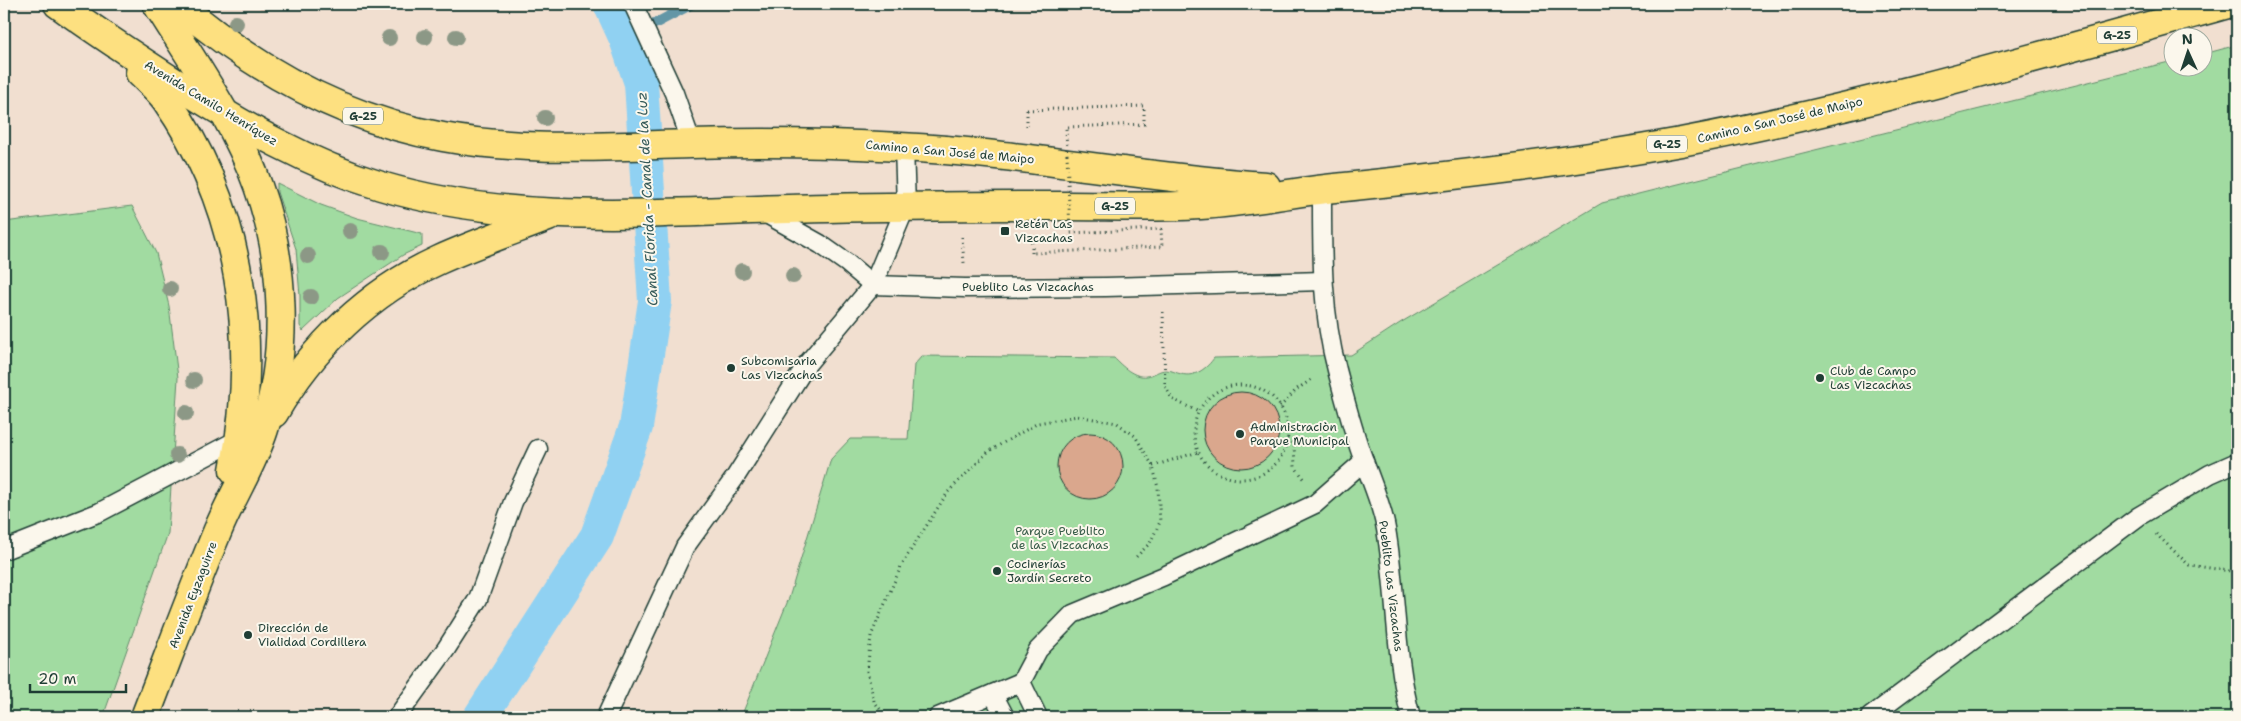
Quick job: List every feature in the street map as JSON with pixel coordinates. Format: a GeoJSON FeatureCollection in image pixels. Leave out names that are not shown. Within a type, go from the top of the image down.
{"type":"FeatureCollection","features":[{"type":"Feature","properties":{"kind":"main road","name":"Avenida Camilo Henríquez"},"geometry":{"type":"LineString","coordinates":[[58,4],[106,39],[224,114],[296,153],[340,172],[381,186],[436,200],[493,210],[569,214]]}},
{"type":"Feature","properties":{"kind":"main road","name":"Avenida Eyzaguirre"},"geometry":{"type":"LineString","coordinates":[[145,717],[218,529],[252,434],[272,395],[280,325],[275,253],[268,217],[258,186],[242,147],[224,114],[157,4]]}},
{"type":"Feature","properties":{"kind":"main road","name":"Camino a San José de Maipo"},"geometry":{"type":"LineString","coordinates":[[178,4],[235,48],[283,78],[340,107],[373,120],[442,137],[487,144],[532,147],[782,143],[904,147],[1028,158],[1212,182],[1322,189]]}},
{"type":"Feature","properties":{"kind":"main road","name":"Camino a San José de Maipo"},"geometry":{"type":"LineString","coordinates":[[569,214],[906,206],[1201,205],[1257,200],[1322,189],[1563,162],[1702,138],[1783,120],[2006,66],[2228,4]]}},
{"type":"Feature","properties":{"kind":"main road","name":"Avenida Eyzaguirre"},"geometry":{"type":"LineString","coordinates":[[106,39],[165,99],[188,135],[215,192],[234,255],[242,297],[246,344],[246,391],[252,434]]}},
{"type":"Feature","properties":{"kind":"main road"},"geometry":{"type":"LineString","coordinates":[[252,434],[310,360],[338,329],[369,301],[403,279],[438,260],[569,214]]}},
{"type":"Feature","properties":{"kind":"lane"},"geometry":{"type":"LineString","coordinates":[[634,7],[674,93],[690,144]]}},
{"type":"Feature","properties":{"kind":"lane"},"geometry":{"type":"LineString","coordinates":[[606,717],[684,547],[734,478],[807,364],[873,285],[906,206],[904,147]]}},
{"type":"Feature","properties":{"kind":"lane","name":"Pueblito Las Vizcachas"},"geometry":{"type":"LineString","coordinates":[[1322,189],[1322,281],[1326,320],[1336,369],[1364,461],[1376,490],[1386,528],[1404,690],[1411,717]]}},
{"type":"Feature","properties":{"kind":"lane"},"geometry":{"type":"LineString","coordinates":[[757,209],[790,225],[820,244],[873,285]]}},
{"type":"Feature","properties":{"kind":"lane","name":"Pueblito Las Vizcachas"},"geometry":{"type":"LineString","coordinates":[[873,285],[965,288],[1162,286],[1322,281]]}},
{"type":"Feature","properties":{"kind":"lane"},"geometry":{"type":"LineString","coordinates":[[4,550],[100,512],[252,434]]}},
{"type":"Feature","properties":{"kind":"lane"},"geometry":{"type":"LineString","coordinates":[[396,717],[446,649],[478,599],[512,502],[538,449]]}},
{"type":"Feature","properties":{"kind":"lane"},"geometry":{"type":"LineString","coordinates":[[938,717],[1021,682],[1038,650],[1072,614],[1164,576],[1316,504],[1364,461]]}},
{"type":"Feature","properties":{"kind":"lane"},"geometry":{"type":"LineString","coordinates":[[1870,717],[2139,516],[2210,474],[2237,462]]}},
{"type":"Feature","properties":{"kind":"lane"},"geometry":{"type":"LineString","coordinates":[[1021,682],[1038,717]]}},
{"type":"Feature","properties":{"kind":"lane"},"geometry":{"type":"LineString","coordinates":[[993,694],[1005,717]]}},
{"type":"Feature","properties":{"kind":"path"},"geometry":{"type":"LineString","coordinates":[[1027,110],[1144,106],[1144,124],[1066,127],[1070,233],[1161,229],[1162,248],[1032,253]]}},
{"type":"Feature","properties":{"kind":"path"},"geometry":{"type":"LineString","coordinates":[[960,206],[965,288]]}},
{"type":"Feature","properties":{"kind":"path"},"geometry":{"type":"LineString","coordinates":[[1162,286],[1165,386],[1172,398],[1198,412]]}},
{"type":"Feature","properties":{"kind":"path"},"geometry":{"type":"LineString","coordinates":[[1280,407],[1297,389],[1311,380],[1336,369]]}},
{"type":"Feature","properties":{"kind":"path"},"geometry":{"type":"LineString","coordinates":[[1231,386],[1259,389],[1271,396],[1280,407],[1286,419],[1287,439],[1280,460],[1270,470],[1244,480],[1216,473],[1206,464],[1198,452],[1194,438],[1194,424],[1198,412],[1207,400],[1218,391],[1231,386]]}},
{"type":"Feature","properties":{"kind":"path"},"geometry":{"type":"LineString","coordinates":[[886,717],[874,701],[867,671],[871,636],[902,564],[948,492],[989,451],[1038,423],[1077,416],[1118,423],[1135,436],[1153,466],[1158,488],[1160,522],[1150,543],[1132,561]]}},
{"type":"Feature","properties":{"kind":"path"},"geometry":{"type":"LineString","coordinates":[[1287,439],[1294,444],[1295,467],[1321,499]]}},
{"type":"Feature","properties":{"kind":"path"},"geometry":{"type":"LineString","coordinates":[[1153,466],[1198,452]]}},
{"type":"Feature","properties":{"kind":"path"},"geometry":{"type":"LineString","coordinates":[[2139,516],[2189,565],[2237,572]]}},
{"type":"Feature","properties":{"kind":"shaded area"},"geometry":{"type":"Polygon","coordinates":[[[256,4],[336,4],[261,10],[256,4]]]}},
{"type":"Feature","properties":{"kind":"green space","name":"Club de Campo Las Vizcachas"},"geometry":{"type":"Polygon","coordinates":[[[2237,45],[2237,717],[741,717],[789,598],[831,459],[850,439],[908,439],[914,365],[922,356],[1114,358],[1129,371],[1142,376],[1166,370],[1191,375],[1204,369],[1214,358],[1351,355],[1400,323],[1602,203],[2164,63],[2164,78],[2214,78],[2214,51],[2237,45]]]}},
{"type":"Feature","properties":{"kind":"green space"},"geometry":{"type":"Polygon","coordinates":[[[277,183],[321,205],[357,218],[422,234],[422,246],[403,255],[338,298],[303,331],[300,326],[300,296],[296,249],[277,192],[277,183]]]}},
{"type":"Feature","properties":{"kind":"green space"},"geometry":{"type":"Polygon","coordinates":[[[132,206],[156,253],[169,306],[178,378],[168,533],[103,717],[4,717],[4,222],[132,206]]]}},
{"type":"Feature","properties":{"kind":"building","name":"Administraciòn Parque Municipal"},"geometry":{"type":"Polygon","coordinates":[[[1241,392],[1255,395],[1268,403],[1276,416],[1279,430],[1276,444],[1268,457],[1255,465],[1241,468],[1227,465],[1214,457],[1206,444],[1203,430],[1206,416],[1214,403],[1227,395],[1241,392]]]}},
{"type":"Feature","properties":{"kind":"building"},"geometry":{"type":"Polygon","coordinates":[[[1083,433],[1097,433],[1109,438],[1118,447],[1123,459],[1121,479],[1114,490],[1097,499],[1083,499],[1071,494],[1062,485],[1057,473],[1057,459],[1062,447],[1071,438],[1083,433]]]}},
{"type":"Feature","properties":{"kind":"waterway","name":"Canal Florida - Canal de la Luz"},"geometry":{"type":"LineString","coordinates":[[480,717],[597,536],[636,427],[655,301],[641,83],[626,39],[610,4]]}},
{"type":"Feature","properties":{"kind":"waterway"},"geometry":{"type":"LineString","coordinates":[[626,39],[692,4]]}},
{"type":"Feature","properties":{"kind":"place","name":"Retén Las Vizcachas"},"geometry":{"type":"Point","coordinates":[1005,231]}},
{"type":"Feature","properties":{"kind":"place","name":"Subcomisaria Las Vizcachas"},"geometry":{"type":"Point","coordinates":[731,368]}},
{"type":"Feature","properties":{"kind":"place","name":"Club de Campo Las Vizcachas"},"geometry":{"type":"Point","coordinates":[1820,378]}},
{"type":"Feature","properties":{"kind":"place","name":"Administraciòn Parque Municipal"},"geometry":{"type":"Point","coordinates":[1240,434]}},
{"type":"Feature","properties":{"kind":"place","name":"Cocinerías Jardín Secreto"},"geometry":{"type":"Point","coordinates":[997,571]}},
{"type":"Feature","properties":{"kind":"place","name":"Dirección de Vialidad Cordillera"},"geometry":{"type":"Point","coordinates":[248,635]}},
{"type":"Feature","properties":{"kind":"park label","name":"Parque Pueblito de las Vizcachas"},"geometry":{"type":"Point","coordinates":[1060,538]}}]}
